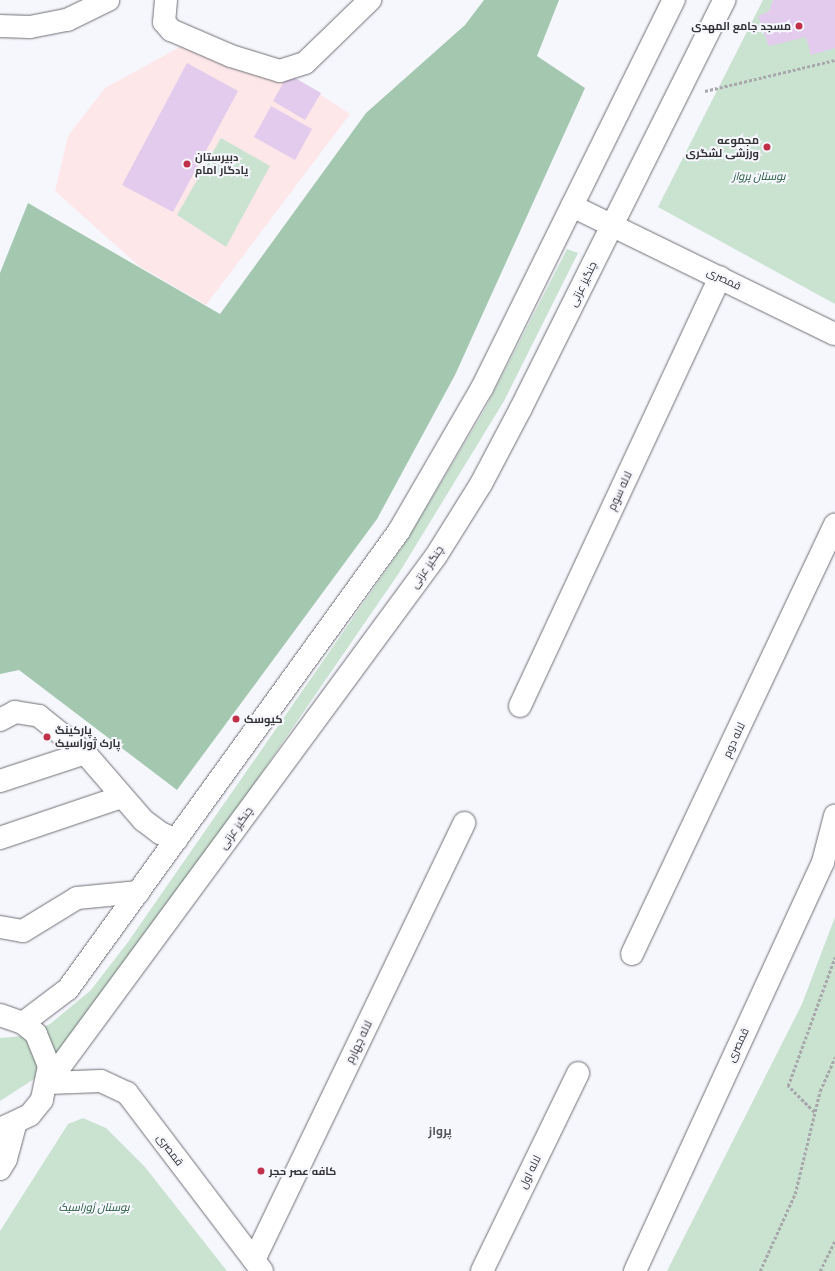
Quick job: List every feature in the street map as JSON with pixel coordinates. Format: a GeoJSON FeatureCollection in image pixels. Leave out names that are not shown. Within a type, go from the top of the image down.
{"type":"FeatureCollection","features":[{"type":"Feature","properties":{"kind":"street"},"geometry":{"type":"LineString","coordinates":[[0,26],[30,28],[68,20],[108,0]]}},
{"type":"Feature","properties":{"kind":"street"},"geometry":{"type":"LineString","coordinates":[[166,0],[164,22],[171,30],[231,56],[280,71],[305,63],[370,0]]}},
{"type":"Feature","properties":{"kind":"street"},"geometry":{"type":"LineString","coordinates":[[23,1023],[68,989],[403,525],[482,388],[674,0]]}},
{"type":"Feature","properties":{"kind":"street","name":"چنگیز عزتی"},"geometry":{"type":"LineString","coordinates":[[48,1083],[436,556],[521,408],[724,0]]}},
{"type":"Feature","properties":{"kind":"street","name":"قمصری"},"geometry":{"type":"LineString","coordinates":[[572,206],[835,334]]}},
{"type":"Feature","properties":{"kind":"street","name":"لاله سوم"},"geometry":{"type":"LineString","coordinates":[[520,706],[720,277]]}},
{"type":"Feature","properties":{"kind":"street","name":"لاله دوم"},"geometry":{"type":"LineString","coordinates":[[632,954],[835,525]]}},
{"type":"Feature","properties":{"kind":"street"},"geometry":{"type":"LineString","coordinates":[[0,720],[15,712],[39,716],[85,753],[121,797],[160,833],[177,840]]}},
{"type":"Feature","properties":{"kind":"street"},"geometry":{"type":"LineString","coordinates":[[0,781],[85,753]]}},
{"type":"Feature","properties":{"kind":"street"},"geometry":{"type":"LineString","coordinates":[[0,838],[121,797]]}},
{"type":"Feature","properties":{"kind":"street","name":"قمصری"},"geometry":{"type":"LineString","coordinates":[[635,1271],[823,862],[835,816]]}},
{"type":"Feature","properties":{"kind":"street","name":"لاله چهارم"},"geometry":{"type":"LineString","coordinates":[[258,1266],[464,823]]}},
{"type":"Feature","properties":{"kind":"street"},"geometry":{"type":"LineString","coordinates":[[0,927],[24,931],[77,898],[139,892]]}},
{"type":"Feature","properties":{"kind":"street"},"geometry":{"type":"LineString","coordinates":[[0,1015],[23,1023],[45,1049],[48,1083],[42,1100],[30,1115],[8,1127],[6,1159],[0,1169]]}},
{"type":"Feature","properties":{"kind":"street","name":"لاله اول"},"geometry":{"type":"LineString","coordinates":[[482,1271],[578,1073]]}},
{"type":"Feature","properties":{"kind":"street","name":"قمصری"},"geometry":{"type":"LineString","coordinates":[[48,1083],[101,1081],[127,1093],[258,1266]]}},
{"type":"Feature","properties":{"kind":"path"},"geometry":{"type":"LineString","coordinates":[[675,98],[835,60]]}},
{"type":"Feature","properties":{"kind":"path"},"geometry":{"type":"LineString","coordinates":[[815,1113],[788,1086],[835,957]]}},
{"type":"Feature","properties":{"kind":"path"},"geometry":{"type":"LineString","coordinates":[[760,1271],[796,1194],[815,1113],[835,1056]]}},
{"type":"Feature","properties":{"kind":"path"},"geometry":{"type":"LineString","coordinates":[[820,1271],[835,1240]]}},
{"type":"Feature","properties":{"kind":"shaded area","name":"دبیرستان یادگار امام"},"geometry":{"type":"Polygon","coordinates":[[[200,36],[275,65],[350,114],[206,305],[139,266],[55,191],[68,136],[105,88],[200,36]]]}},
{"type":"Feature","properties":{"kind":"green space"},"geometry":{"type":"Polygon","coordinates":[[[484,0],[559,0],[537,56],[585,88],[455,375],[377,519],[177,790],[19,670],[0,674],[0,273],[28,203],[220,314],[366,113],[465,25],[484,0]]]}},
{"type":"Feature","properties":{"kind":"green space","name":"بوستان پرواز"},"geometry":{"type":"Polygon","coordinates":[[[763,0],[835,0],[835,304],[658,207],[763,0]]]}},
{"type":"Feature","properties":{"kind":"green space"},"geometry":{"type":"Polygon","coordinates":[[[221,138],[270,166],[226,247],[177,215],[221,138]]]}},
{"type":"Feature","properties":{"kind":"green space"},"geometry":{"type":"Polygon","coordinates":[[[567,249],[578,253],[504,401],[399,573],[241,803],[42,1074],[0,1101],[0,1038],[22,1036],[50,1024],[91,990],[128,942],[407,540],[485,409],[567,249]]]}},
{"type":"Feature","properties":{"kind":"green space"},"geometry":{"type":"Polygon","coordinates":[[[835,917],[835,1271],[667,1271],[802,1004],[835,917]]]}},
{"type":"Feature","properties":{"kind":"green space","name":"بوستان ژوراسیک"},"geometry":{"type":"Polygon","coordinates":[[[83,1118],[106,1128],[145,1167],[227,1271],[0,1271],[0,1231],[68,1124],[83,1118]]]}},
{"type":"Feature","properties":{"kind":"building","name":"مسجد جامع المهدی"},"geometry":{"type":"Polygon","coordinates":[[[773,0],[835,0],[835,48],[811,55],[806,37],[769,46],[758,16],[769,11],[773,0]]]}},
{"type":"Feature","properties":{"kind":"building"},"geometry":{"type":"Polygon","coordinates":[[[187,63],[238,91],[173,212],[122,185],[187,63]]]}},
{"type":"Feature","properties":{"kind":"building"},"geometry":{"type":"Polygon","coordinates":[[[288,74],[321,93],[305,120],[273,101],[288,74]]]}},
{"type":"Feature","properties":{"kind":"building"},"geometry":{"type":"Polygon","coordinates":[[[271,106],[312,129],[295,160],[254,137],[271,106]]]}},
{"type":"Feature","properties":{"kind":"place","name":"مسجد جامع المهدی"},"geometry":{"type":"Point","coordinates":[799,26]}},
{"type":"Feature","properties":{"kind":"place","name":"مجموعه ورزشی لشگری"},"geometry":{"type":"Point","coordinates":[767,147]}},
{"type":"Feature","properties":{"kind":"place","name":"دبیرستان یادگار امام"},"geometry":{"type":"Point","coordinates":[187,164]}},
{"type":"Feature","properties":{"kind":"place","name":"کیوسک"},"geometry":{"type":"Point","coordinates":[236,719]}},
{"type":"Feature","properties":{"kind":"place","name":"پارکینگ پارک ژوراسیک"},"geometry":{"type":"Point","coordinates":[47,737]}},
{"type":"Feature","properties":{"kind":"place","name":"کافه عصر حجر"},"geometry":{"type":"Point","coordinates":[261,1171]}},
{"type":"Feature","properties":{"kind":"district","name":"پرواز"},"geometry":{"type":"Point","coordinates":[440,1131]}}]}
